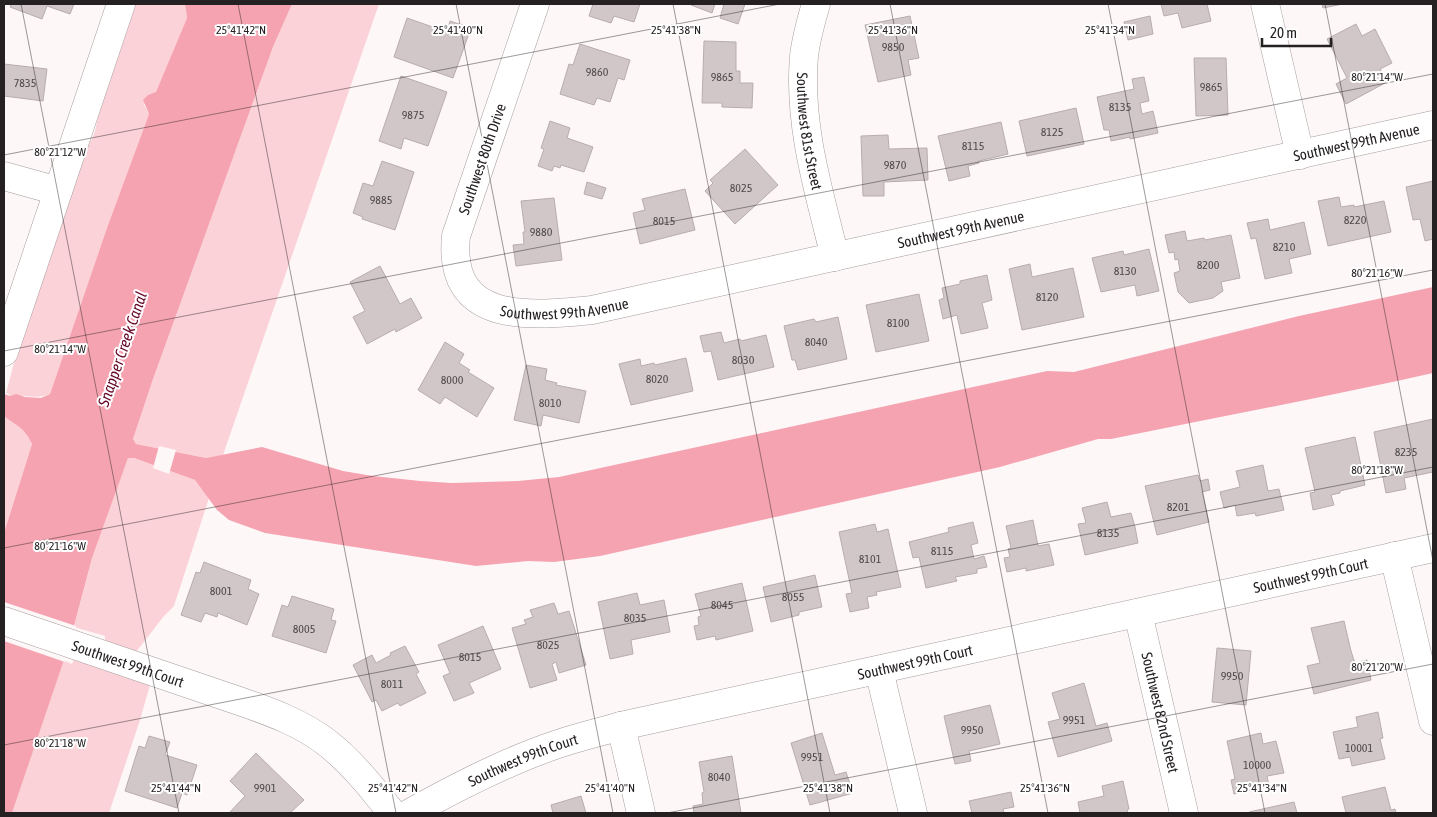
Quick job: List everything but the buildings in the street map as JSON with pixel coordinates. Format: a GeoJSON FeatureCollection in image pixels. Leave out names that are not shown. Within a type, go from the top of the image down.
{"type":"FeatureCollection","features":[{"type":"Feature","properties":{"kind":"street"},"geometry":{"type":"LineString","coordinates":[[4,352],[121,4]]}},
{"type":"Feature","properties":{"kind":"street","name":"Southwest 80th Drive"},"geometry":{"type":"LineString","coordinates":[[487,306],[465,289],[458,275],[454,248],[456,236],[535,4]]}},
{"type":"Feature","properties":{"kind":"street","name":"Southwest 81st Street"},"geometry":{"type":"LineString","coordinates":[[816,4],[804,54],[802,84],[804,114],[812,160],[835,257]]}},
{"type":"Feature","properties":{"kind":"street"},"geometry":{"type":"LineString","coordinates":[[1265,4],[1300,155]]}},
{"type":"Feature","properties":{"kind":"street","name":"Southwest 99th Avenue"},"geometry":{"type":"LineString","coordinates":[[487,306],[500,310],[521,312],[592,310],[1433,125]]}},
{"type":"Feature","properties":{"kind":"street"},"geometry":{"type":"LineString","coordinates":[[4,176],[58,192]]}},
{"type":"Feature","properties":{"kind":"street","name":"Southwest 99th Court"},"geometry":{"type":"LineString","coordinates":[[410,813],[436,798],[528,756],[558,744],[621,726],[1433,548]]}},
{"type":"Feature","properties":{"kind":"street"},"geometry":{"type":"LineString","coordinates":[[1394,556],[1433,721]]}},
{"type":"Feature","properties":{"kind":"street","name":"Southwest 82nd Street"},"geometry":{"type":"LineString","coordinates":[[1138,613],[1184,813]]}},
{"type":"Feature","properties":{"kind":"street","name":"Southwest 99th Court"},"geometry":{"type":"LineString","coordinates":[[4,621],[279,715],[326,741],[372,788],[392,813]]}},
{"type":"Feature","properties":{"kind":"street"},"geometry":{"type":"LineString","coordinates":[[879,670],[913,813]]}},
{"type":"Feature","properties":{"kind":"street"},"geometry":{"type":"LineString","coordinates":[[621,726],[641,813]]}},
{"type":"Feature","properties":{"kind":"shaded area"},"geometry":{"type":"Polygon","coordinates":[[[135,4],[185,4],[187,18],[156,93],[148,95],[144,105],[149,114],[108,225],[50,394],[40,397],[9,396],[6,393],[18,348],[87,146],[95,131],[100,108],[135,4]]]}},
{"type":"Feature","properties":{"kind":"shaded area"},"geometry":{"type":"Polygon","coordinates":[[[292,4],[379,4],[223,455],[206,458],[136,444],[133,439],[152,382],[273,47],[292,4]]]}},
{"type":"Feature","properties":{"kind":"shaded area"},"geometry":{"type":"Polygon","coordinates":[[[4,416],[23,430],[32,444],[4,533],[4,416]]]}},
{"type":"Feature","properties":{"kind":"shaded area"},"geometry":{"type":"Polygon","coordinates":[[[128,457],[195,480],[209,498],[174,606],[136,652],[105,643],[105,636],[74,627],[92,558],[128,457]]]}},
{"type":"Feature","properties":{"kind":"shaded area"},"geometry":{"type":"Polygon","coordinates":[[[74,659],[150,685],[109,813],[12,813],[63,660],[72,664],[74,659]]]}},
{"type":"Feature","properties":{"kind":"water","name":"Snapper Creek Canal"},"geometry":{"type":"Polygon","coordinates":[[[185,4],[292,4],[273,47],[152,382],[133,439],[136,444],[206,458],[262,447],[343,471],[420,481],[452,483],[518,481],[559,477],[1047,371],[1074,372],[1299,316],[1433,287],[1433,373],[1111,439],[1098,439],[1000,467],[600,556],[554,562],[528,561],[476,566],[265,533],[229,520],[217,510],[195,480],[134,458],[128,458],[92,558],[69,645],[12,813],[4,813],[4,533],[32,444],[17,425],[4,416],[4,394],[41,398],[50,394],[108,225],[149,114],[143,100],[148,95],[156,92],[187,18],[185,4]]]}},
{"type":"Feature","properties":{"kind":"pier"},"geometry":{"type":"Polygon","coordinates":[[[159,446],[176,450],[169,474],[153,468],[159,446]]]}},
{"type":"Feature","properties":{"kind":"pier"},"geometry":{"type":"Polygon","coordinates":[[[4,602],[76,626],[65,662],[4,641],[4,602]]]}}]}
